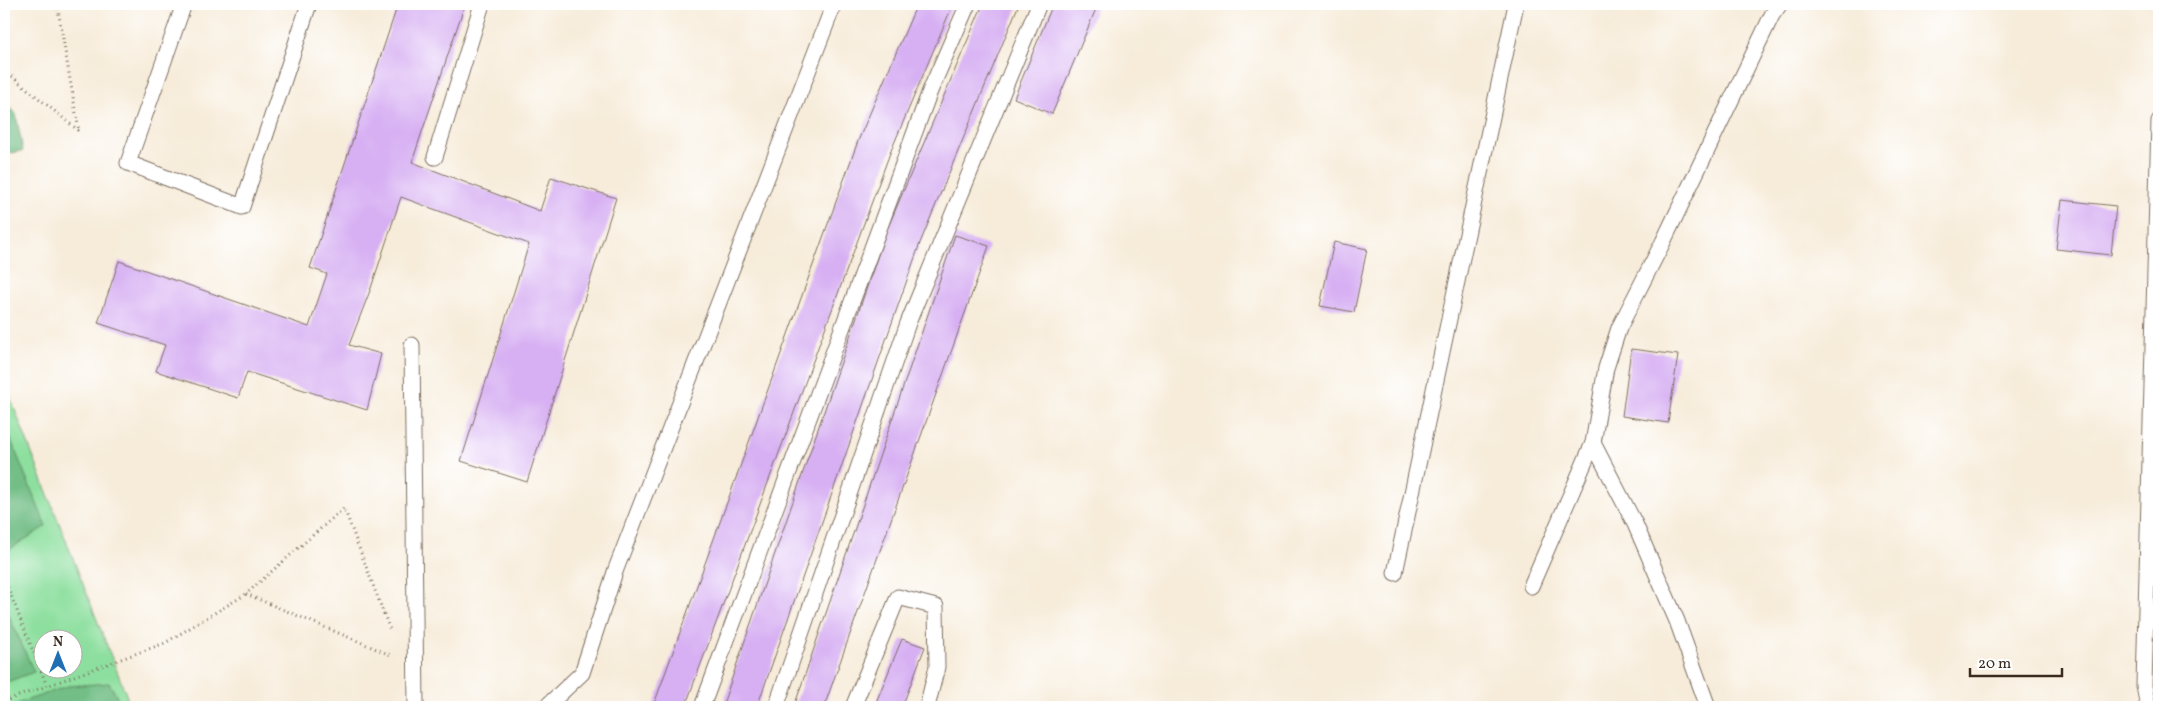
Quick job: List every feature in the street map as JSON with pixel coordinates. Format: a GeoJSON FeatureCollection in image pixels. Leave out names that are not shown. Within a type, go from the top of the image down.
{"type":"FeatureCollection","features":[{"type":"Feature","properties":{"kind":"lane"},"geometry":{"type":"LineString","coordinates":[[184,4],[128,163],[242,207],[309,4]]}},
{"type":"Feature","properties":{"kind":"lane"},"geometry":{"type":"LineString","coordinates":[[435,158],[482,4]]}},
{"type":"Feature","properties":{"kind":"lane"},"geometry":{"type":"LineString","coordinates":[[546,707],[582,673],[616,569],[834,4]]}},
{"type":"Feature","properties":{"kind":"lane"},"geometry":{"type":"LineString","coordinates":[[702,707],[930,91],[968,4]]}},
{"type":"Feature","properties":{"kind":"lane"},"geometry":{"type":"LineString","coordinates":[[776,707],[908,323],[1039,4]]}},
{"type":"Feature","properties":{"kind":"lane"},"geometry":{"type":"LineString","coordinates":[[1395,573],[1516,4]]}},
{"type":"Feature","properties":{"kind":"lane"},"geometry":{"type":"LineString","coordinates":[[1531,586],[1593,442],[1606,368],[1619,328],[1663,242],[1772,15],[1780,4]]}},
{"type":"Feature","properties":{"kind":"lane"},"geometry":{"type":"LineString","coordinates":[[2148,707],[2144,686],[2159,121]]}},
{"type":"Feature","properties":{"kind":"lane"},"geometry":{"type":"LineString","coordinates":[[412,345],[416,707]]}},
{"type":"Feature","properties":{"kind":"lane"},"geometry":{"type":"LineString","coordinates":[[1593,442],[1635,524],[1677,621],[1708,707]]}},
{"type":"Feature","properties":{"kind":"lane"},"geometry":{"type":"LineString","coordinates":[[854,707],[898,597],[936,607],[937,667],[927,707]]}},
{"type":"Feature","properties":{"kind":"path"},"geometry":{"type":"LineString","coordinates":[[4,70],[79,131],[57,4]]}},
{"type":"Feature","properties":{"kind":"path"},"geometry":{"type":"LineString","coordinates":[[4,701],[165,643],[246,594],[344,508],[391,632]]}},
{"type":"Feature","properties":{"kind":"path"},"geometry":{"type":"LineString","coordinates":[[4,578],[47,686]]}},
{"type":"Feature","properties":{"kind":"path"},"geometry":{"type":"LineString","coordinates":[[246,594],[416,667]]}},
{"type":"Feature","properties":{"kind":"green space"},"geometry":{"type":"Polygon","coordinates":[[[4,100],[16,114],[23,151],[4,154],[4,100]]]}},
{"type":"Feature","properties":{"kind":"green space"},"geometry":{"type":"Polygon","coordinates":[[[4,382],[131,707],[4,707],[4,382]]]}},
{"type":"Feature","properties":{"kind":"green space"},"geometry":{"type":"Polygon","coordinates":[[[4,423],[46,526],[4,553],[4,423]]]}},
{"type":"Feature","properties":{"kind":"green space"},"geometry":{"type":"Polygon","coordinates":[[[4,605],[32,668],[32,673],[4,683],[4,605]]]}},
{"type":"Feature","properties":{"kind":"green space"},"geometry":{"type":"Polygon","coordinates":[[[109,683],[123,707],[8,707],[68,686],[109,683]]]}},
{"type":"Feature","properties":{"kind":"building"},"geometry":{"type":"Polygon","coordinates":[[[398,4],[465,4],[412,162],[540,211],[551,177],[616,198],[527,482],[461,461],[529,244],[401,197],[371,288],[349,345],[381,354],[367,410],[247,372],[238,398],[156,371],[165,345],[98,323],[119,261],[309,327],[327,274],[310,268],[398,4]]]}},
{"type":"Feature","properties":{"kind":"building"},"geometry":{"type":"Polygon","coordinates":[[[917,4],[953,4],[890,153],[685,707],[653,707],[858,141],[917,4]]]}},
{"type":"Feature","properties":{"kind":"building"},"geometry":{"type":"Polygon","coordinates":[[[983,4],[1019,4],[920,243],[757,707],[722,707],[886,232],[983,4]]]}},
{"type":"Feature","properties":{"kind":"building"},"geometry":{"type":"Polygon","coordinates":[[[1053,4],[1098,4],[1052,114],[1014,98],[1053,4]]]}},
{"type":"Feature","properties":{"kind":"building"},"geometry":{"type":"Polygon","coordinates":[[[2062,200],[2116,206],[2111,255],[2056,249],[2062,200]]]}},
{"type":"Feature","properties":{"kind":"building"},"geometry":{"type":"Polygon","coordinates":[[[955,235],[989,246],[824,707],[794,707],[955,235]]]}},
{"type":"Feature","properties":{"kind":"building"},"geometry":{"type":"Polygon","coordinates":[[[1334,242],[1367,249],[1354,312],[1320,306],[1334,242]]]}},
{"type":"Feature","properties":{"kind":"building"},"geometry":{"type":"Polygon","coordinates":[[[1631,349],[1678,355],[1668,423],[1622,416],[1631,349]]]}},
{"type":"Feature","properties":{"kind":"building"},"geometry":{"type":"Polygon","coordinates":[[[902,639],[925,647],[902,707],[874,707],[902,639]]]}}]}
